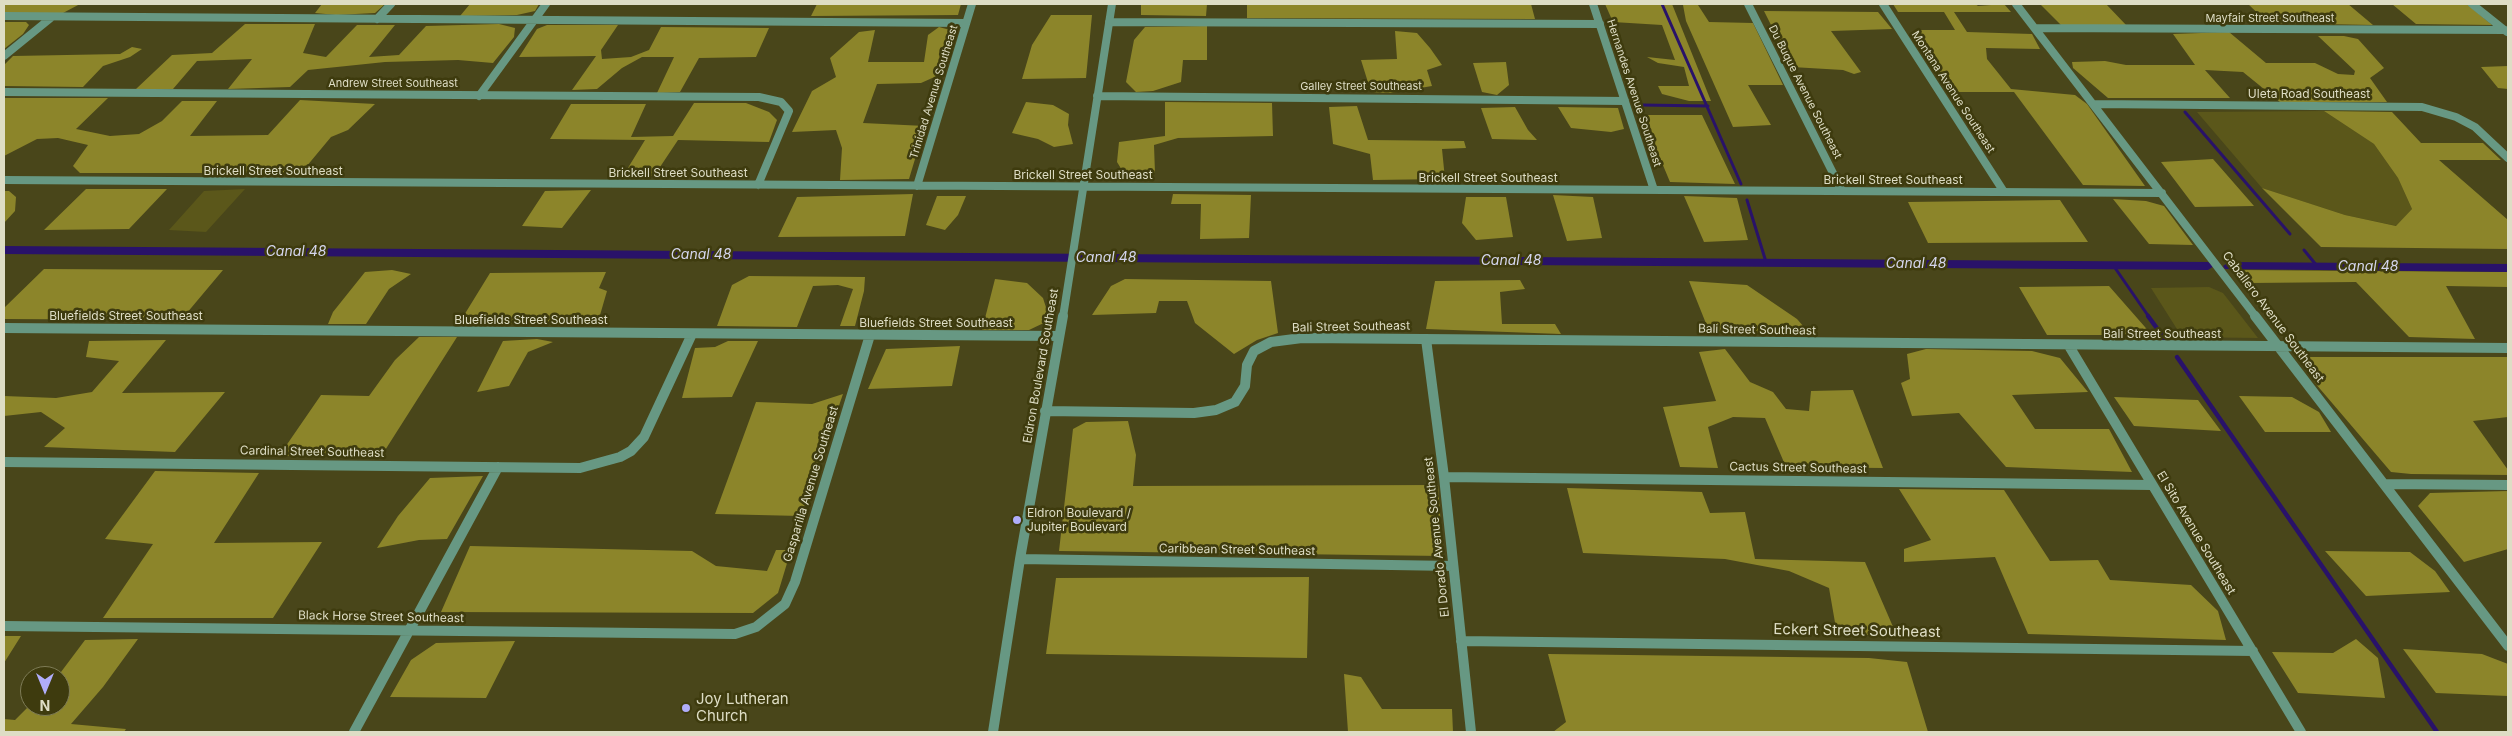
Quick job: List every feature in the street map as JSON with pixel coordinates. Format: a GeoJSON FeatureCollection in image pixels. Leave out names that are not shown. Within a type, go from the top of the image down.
{"type":"FeatureCollection","features":[{"type":"Feature","properties":{"kind":"street"},"geometry":{"type":"LineString","coordinates":[[377,19],[391,4]]}},
{"type":"Feature","properties":{"kind":"street"},"geometry":{"type":"LineString","coordinates":[[479,96],[546,4]]}},
{"type":"Feature","properties":{"kind":"street","name":"Trinidad Avenue Southeast"},"geometry":{"type":"LineString","coordinates":[[917,186],[972,4]]}},
{"type":"Feature","properties":{"kind":"street","name":"Eldron Boulevard Southeast"},"geometry":{"type":"LineString","coordinates":[[992,732],[1045,411],[1070,276],[1112,4]]}},
{"type":"Feature","properties":{"kind":"street","name":"Hernandes Avenue Southeast"},"geometry":{"type":"LineString","coordinates":[[1592,4],[1654,190]]}},
{"type":"Feature","properties":{"kind":"street","name":"Du Buque Avenue Southeast"},"geometry":{"type":"LineString","coordinates":[[1748,4],[1842,191]]}},
{"type":"Feature","properties":{"kind":"street","name":"Montana Avenue Southeast"},"geometry":{"type":"LineString","coordinates":[[1883,4],[2004,192]]}},
{"type":"Feature","properties":{"kind":"street","name":"Caballero Avenue Southeast"},"geometry":{"type":"LineString","coordinates":[[2016,4],[2508,646]]}},
{"type":"Feature","properties":{"kind":"street"},"geometry":{"type":"LineString","coordinates":[[2472,4],[2507,32]]}},
{"type":"Feature","properties":{"kind":"street"},"geometry":{"type":"LineString","coordinates":[[4,16],[966,23]]}},
{"type":"Feature","properties":{"kind":"street"},"geometry":{"type":"LineString","coordinates":[[4,56],[52,17]]}},
{"type":"Feature","properties":{"kind":"street"},"geometry":{"type":"LineString","coordinates":[[1109,22],[1600,24]]}},
{"type":"Feature","properties":{"kind":"street","name":"Mayfair Street Southeast"},"geometry":{"type":"LineString","coordinates":[[2035,28],[2507,32]]}},
{"type":"Feature","properties":{"kind":"street","name":"Andrew Street Southeast"},"geometry":{"type":"LineString","coordinates":[[4,92],[759,97],[781,102]]}},
{"type":"Feature","properties":{"kind":"street","name":"Galley Street Southeast"},"geometry":{"type":"LineString","coordinates":[[1097,96],[1625,101]]}},
{"type":"Feature","properties":{"kind":"street"},"geometry":{"type":"LineString","coordinates":[[758,185],[787,119],[789,111],[781,102]]}},
{"type":"Feature","properties":{"kind":"street","name":"Uleta Road Southeast"},"geometry":{"type":"LineString","coordinates":[[2094,104],[2415,106],[2434,109],[2456,117],[2475,128],[2508,158]]}},
{"type":"Feature","properties":{"kind":"street","name":"Brickell Street Southeast"},"geometry":{"type":"LineString","coordinates":[[4,180],[2162,193]]}},
{"type":"Feature","properties":{"kind":"street","name":"Bluefields Street Southeast"},"geometry":{"type":"LineString","coordinates":[[4,328],[1058,336]]}},
{"type":"Feature","properties":{"kind":"street","name":"Cardinal Street Southeast"},"geometry":{"type":"LineString","coordinates":[[4,462],[580,468],[620,457],[631,451],[644,437],[692,334]]}},
{"type":"Feature","properties":{"kind":"street","name":"Gasparilla Avenue Southeast"},"geometry":{"type":"LineString","coordinates":[[756,626],[786,604],[795,582],[870,335]]}},
{"type":"Feature","properties":{"kind":"street","name":"Bali Street Southeast"},"geometry":{"type":"LineString","coordinates":[[1045,411],[1194,413],[1216,410],[1235,402],[1245,386],[1247,365],[1254,351],[1272,342],[1302,338],[2069,346],[2508,348]]}},
{"type":"Feature","properties":{"kind":"street","name":"El Dorado Avenue Southeast"},"geometry":{"type":"LineString","coordinates":[[1426,339],[1444,477],[1471,732]]}},
{"type":"Feature","properties":{"kind":"street","name":"El Sito Avenue Southeast"},"geometry":{"type":"LineString","coordinates":[[2069,346],[2301,732]]}},
{"type":"Feature","properties":{"kind":"street"},"geometry":{"type":"LineString","coordinates":[[354,732],[498,466]]}},
{"type":"Feature","properties":{"kind":"street","name":"Cactus Street Southeast"},"geometry":{"type":"LineString","coordinates":[[1444,477],[2152,485]]}},
{"type":"Feature","properties":{"kind":"street"},"geometry":{"type":"LineString","coordinates":[[2384,484],[2508,485]]}},
{"type":"Feature","properties":{"kind":"street","name":"Caribbean Street Southeast"},"geometry":{"type":"LineString","coordinates":[[1020,559],[1453,566]]}},
{"type":"Feature","properties":{"kind":"street","name":"Black Horse Street Southeast"},"geometry":{"type":"LineString","coordinates":[[4,626],[735,634],[756,626]]}},
{"type":"Feature","properties":{"kind":"street","name":"Eckert Street Southeast"},"geometry":{"type":"LineString","coordinates":[[1461,642],[2253,650]]}},
{"type":"Feature","properties":{"kind":"shaded area"},"geometry":{"type":"Polygon","coordinates":[[[4,4],[80,4],[63,13],[4,13],[4,4]]]}},
{"type":"Feature","properties":{"kind":"shaded area"},"geometry":{"type":"Polygon","coordinates":[[[322,4],[385,4],[375,13],[336,15],[315,13],[322,4]]]}},
{"type":"Feature","properties":{"kind":"shaded area"},"geometry":{"type":"Polygon","coordinates":[[[470,4],[539,4],[535,11],[517,15],[460,16],[470,4]]]}},
{"type":"Feature","properties":{"kind":"shaded area"},"geometry":{"type":"Polygon","coordinates":[[[817,4],[961,4],[958,15],[811,16],[817,4]]]}},
{"type":"Feature","properties":{"kind":"shaded area"},"geometry":{"type":"Polygon","coordinates":[[[1141,4],[1207,4],[1206,16],[1141,15],[1141,4]]]}},
{"type":"Feature","properties":{"kind":"shaded area"},"geometry":{"type":"Polygon","coordinates":[[[1247,4],[1531,4],[1535,19],[1247,18],[1247,4]]]}},
{"type":"Feature","properties":{"kind":"shaded area"},"geometry":{"type":"Polygon","coordinates":[[[1605,4],[1672,4],[1711,101],[1689,101],[1662,94],[1658,86],[1689,86],[1684,67],[1658,63],[1647,57],[1675,60],[1662,25],[1613,22],[1605,4]]]}},
{"type":"Feature","properties":{"kind":"shaded area"},"geometry":{"type":"Polygon","coordinates":[[[1893,4],[1975,4],[1978,6],[2004,4],[2011,12],[1954,12],[1967,32],[2032,34],[2040,49],[1986,48],[1987,59],[2011,89],[2075,95],[2087,104],[2145,186],[2083,185],[2014,92],[1952,92],[1915,30],[1955,30],[1944,12],[1898,12],[1893,4]]]}},
{"type":"Feature","properties":{"kind":"shaded area"},"geometry":{"type":"Polygon","coordinates":[[[2040,4],[2106,4],[2127,26],[2061,25],[2040,4]]]}},
{"type":"Feature","properties":{"kind":"shaded area"},"geometry":{"type":"Polygon","coordinates":[[[2248,4],[2348,4],[2373,25],[2268,23],[2248,4]]]}},
{"type":"Feature","properties":{"kind":"shaded area"},"geometry":{"type":"Polygon","coordinates":[[[2392,4],[2467,4],[2492,25],[2416,24],[2392,4]]]}},
{"type":"Feature","properties":{"kind":"shaded area"},"geometry":{"type":"Polygon","coordinates":[[[1683,5],[1698,5],[1709,22],[1753,23],[1783,85],[1748,85],[1771,125],[1733,127],[1686,21],[1683,5]]]}},
{"type":"Feature","properties":{"kind":"shaded area"},"geometry":{"type":"Polygon","coordinates":[[[1764,11],[1878,12],[1892,29],[1831,31],[1861,72],[1854,74],[1843,70],[1792,67],[1764,11]]]}},
{"type":"Feature","properties":{"kind":"shaded area"},"geometry":{"type":"Polygon","coordinates":[[[1051,15],[1092,15],[1086,78],[1022,79],[1032,45],[1051,15]]]}},
{"type":"Feature","properties":{"kind":"shaded area"},"geometry":{"type":"Polygon","coordinates":[[[4,22],[26,22],[29,25],[23,34],[4,49],[4,22]]]}},
{"type":"Feature","properties":{"kind":"shaded area"},"geometry":{"type":"Polygon","coordinates":[[[245,24],[315,24],[303,53],[326,57],[357,25],[395,25],[369,57],[399,55],[426,26],[499,24],[515,28],[514,37],[493,63],[458,60],[385,62],[308,70],[290,87],[228,89],[252,59],[197,61],[173,89],[136,89],[172,55],[212,53],[245,24]]]}},
{"type":"Feature","properties":{"kind":"shaded area"},"geometry":{"type":"Polygon","coordinates":[[[547,25],[618,25],[601,50],[602,59],[631,57],[649,50],[661,27],[769,28],[756,57],[699,58],[680,92],[657,93],[674,57],[642,57],[622,68],[597,89],[572,90],[596,56],[519,57],[537,29],[547,25]]]}},
{"type":"Feature","properties":{"kind":"shaded area"},"geometry":{"type":"Polygon","coordinates":[[[1207,26],[1207,60],[1183,60],[1181,82],[1153,91],[1136,92],[1126,82],[1134,40],[1145,27],[1207,26]]]}},
{"type":"Feature","properties":{"kind":"shaded area"},"geometry":{"type":"Polygon","coordinates":[[[939,27],[950,30],[939,75],[921,83],[877,84],[863,123],[925,126],[909,179],[840,180],[842,148],[836,130],[792,132],[812,91],[836,77],[830,58],[859,32],[875,30],[868,62],[924,62],[928,35],[939,27]]]}},
{"type":"Feature","properties":{"kind":"shaded area"},"geometry":{"type":"Polygon","coordinates":[[[1395,31],[1417,33],[1442,65],[1427,70],[1432,86],[1390,93],[1371,92],[1361,60],[1397,59],[1395,31]]]}},
{"type":"Feature","properties":{"kind":"shaded area"},"geometry":{"type":"Polygon","coordinates":[[[2229,32],[2266,63],[2315,63],[2338,74],[2354,75],[2355,71],[2318,36],[2344,36],[2358,39],[2384,68],[2370,78],[2387,102],[2280,102],[2243,72],[2205,70],[2230,98],[2108,98],[2073,68],[2072,62],[2105,61],[2126,65],[2195,65],[2173,34],[2229,32]]]}},
{"type":"Feature","properties":{"kind":"shaded area"},"geometry":{"type":"Polygon","coordinates":[[[132,47],[142,49],[130,57],[103,66],[83,87],[4,86],[4,65],[13,56],[120,54],[132,47]]]}},
{"type":"Feature","properties":{"kind":"shaded area"},"geometry":{"type":"Polygon","coordinates":[[[1506,62],[1509,85],[1497,95],[1482,92],[1473,63],[1506,62]]]}},
{"type":"Feature","properties":{"kind":"shaded area"},"geometry":{"type":"Polygon","coordinates":[[[2508,66],[2508,89],[2498,88],[2481,67],[2508,66]]]}},
{"type":"Feature","properties":{"kind":"shaded area"},"geometry":{"type":"Polygon","coordinates":[[[4,98],[108,98],[76,129],[110,136],[139,134],[162,121],[182,101],[217,101],[190,136],[268,135],[300,100],[375,104],[348,130],[331,137],[301,173],[80,173],[73,166],[88,145],[58,138],[37,139],[4,156],[4,98]]]}},
{"type":"Feature","properties":{"kind":"shaded area"},"geometry":{"type":"Polygon","coordinates":[[[1026,102],[1053,105],[1069,114],[1068,125],[1073,144],[1054,147],[1038,139],[1012,133],[1026,102]]]}},
{"type":"Feature","properties":{"kind":"shaded area"},"geometry":{"type":"Polygon","coordinates":[[[1165,102],[1272,103],[1273,136],[1178,138],[1154,145],[1155,173],[1125,175],[1117,162],[1119,142],[1165,136],[1165,102]]]}},
{"type":"Feature","properties":{"kind":"shaded area"},"geometry":{"type":"Polygon","coordinates":[[[694,103],[746,103],[769,112],[777,120],[769,142],[678,140],[654,176],[623,176],[645,140],[550,139],[571,104],[646,104],[631,137],[673,136],[694,103]]]}},
{"type":"Feature","properties":{"kind":"shaded area"},"geometry":{"type":"Polygon","coordinates":[[[1357,106],[1368,140],[1464,141],[1466,148],[1442,149],[1445,179],[1373,180],[1370,154],[1333,144],[1329,107],[1357,106]]]}},
{"type":"Feature","properties":{"kind":"shaded area"},"geometry":{"type":"Polygon","coordinates":[[[1515,107],[1528,130],[1537,140],[1492,139],[1481,108],[1515,107]]]}},
{"type":"Feature","properties":{"kind":"shaded area"},"geometry":{"type":"Polygon","coordinates":[[[1558,107],[1618,108],[1624,129],[1611,132],[1571,128],[1558,107]]]}},
{"type":"Feature","properties":{"kind":"shaded area"},"geometry":{"type":"Polygon","coordinates":[[[2324,111],[2374,144],[2398,178],[2412,209],[2397,226],[2345,215],[2262,188],[2197,112],[2324,111]]]}},
{"type":"Feature","properties":{"kind":"shaded area"},"geometry":{"type":"Polygon","coordinates":[[[2324,111],[2392,112],[2421,143],[2483,143],[2501,160],[2439,160],[2508,220],[2508,249],[2321,247],[2262,188],[2345,215],[2396,226],[2412,209],[2398,178],[2374,144],[2324,111]]]}},
{"type":"Feature","properties":{"kind":"shaded area"},"geometry":{"type":"Polygon","coordinates":[[[1642,115],[1702,115],[1735,184],[1670,182],[1642,115]]]}},
{"type":"Feature","properties":{"kind":"shaded area"},"geometry":{"type":"Polygon","coordinates":[[[2213,159],[2254,206],[2195,207],[2161,162],[2213,159]]]}},
{"type":"Feature","properties":{"kind":"shaded area"},"geometry":{"type":"Polygon","coordinates":[[[86,189],[167,189],[129,229],[44,230],[86,189]]]}},
{"type":"Feature","properties":{"kind":"shaded area"},"geometry":{"type":"Polygon","coordinates":[[[245,189],[206,232],[169,230],[204,191],[245,189]]]}},
{"type":"Feature","properties":{"kind":"shaded area"},"geometry":{"type":"Polygon","coordinates":[[[591,190],[562,228],[522,226],[545,191],[591,190]]]}},
{"type":"Feature","properties":{"kind":"shaded area"},"geometry":{"type":"Polygon","coordinates":[[[4,191],[9,191],[16,197],[15,211],[4,223],[4,191]]]}},
{"type":"Feature","properties":{"kind":"shaded area"},"geometry":{"type":"Polygon","coordinates":[[[913,194],[905,236],[778,237],[797,197],[913,194]]]}},
{"type":"Feature","properties":{"kind":"shaded area"},"geometry":{"type":"Polygon","coordinates":[[[1173,194],[1251,195],[1249,238],[1200,239],[1201,204],[1171,204],[1173,194]]]}},
{"type":"Feature","properties":{"kind":"shaded area"},"geometry":{"type":"Polygon","coordinates":[[[1553,195],[1593,197],[1602,238],[1567,241],[1553,195]]]}},
{"type":"Feature","properties":{"kind":"shaded area"},"geometry":{"type":"Polygon","coordinates":[[[937,196],[966,196],[958,215],[945,230],[926,225],[937,196]]]}},
{"type":"Feature","properties":{"kind":"shaded area"},"geometry":{"type":"Polygon","coordinates":[[[1684,196],[1737,198],[1748,240],[1704,242],[1684,196]]]}},
{"type":"Feature","properties":{"kind":"shaded area"},"geometry":{"type":"Polygon","coordinates":[[[1466,197],[1506,197],[1513,237],[1476,240],[1462,223],[1466,197]]]}},
{"type":"Feature","properties":{"kind":"shaded area"},"geometry":{"type":"Polygon","coordinates":[[[2113,199],[2146,201],[2164,206],[2193,245],[2149,244],[2113,199]]]}},
{"type":"Feature","properties":{"kind":"shaded area"},"geometry":{"type":"Polygon","coordinates":[[[2060,200],[2088,242],[1928,243],[1908,202],[2060,200]]]}},
{"type":"Feature","properties":{"kind":"shaded area"},"geometry":{"type":"Polygon","coordinates":[[[44,269],[223,270],[181,320],[4,319],[4,308],[44,269]]]}},
{"type":"Feature","properties":{"kind":"shaded area"},"geometry":{"type":"Polygon","coordinates":[[[392,270],[411,274],[389,289],[366,324],[328,324],[333,312],[365,272],[392,270]]]}},
{"type":"Feature","properties":{"kind":"shaded area"},"geometry":{"type":"Polygon","coordinates":[[[2237,270],[2508,272],[2508,287],[2446,286],[2475,339],[2409,337],[2356,282],[2250,283],[2237,270]]]}},
{"type":"Feature","properties":{"kind":"shaded area"},"geometry":{"type":"Polygon","coordinates":[[[606,272],[599,288],[607,291],[598,322],[458,325],[490,273],[606,272]]]}},
{"type":"Feature","properties":{"kind":"shaded area"},"geometry":{"type":"Polygon","coordinates":[[[749,276],[865,277],[864,291],[855,326],[840,326],[853,289],[838,285],[813,286],[797,327],[717,326],[732,285],[749,276]]]}},
{"type":"Feature","properties":{"kind":"shaded area"},"geometry":{"type":"Polygon","coordinates":[[[995,279],[1027,283],[1043,298],[1050,320],[1029,330],[982,330],[995,279]]]}},
{"type":"Feature","properties":{"kind":"shaded area"},"geometry":{"type":"Polygon","coordinates":[[[1125,279],[1271,281],[1278,333],[1257,340],[1234,354],[1195,323],[1187,301],[1159,301],[1156,313],[1092,315],[1111,286],[1125,279]]]}},
{"type":"Feature","properties":{"kind":"shaded area"},"geometry":{"type":"Polygon","coordinates":[[[1520,280],[1525,289],[1500,292],[1502,324],[1555,324],[1561,334],[1426,329],[1435,281],[1520,280]]]}},
{"type":"Feature","properties":{"kind":"shaded area"},"geometry":{"type":"Polygon","coordinates":[[[1689,281],[1747,285],[1797,319],[1811,335],[1709,331],[1689,281]]]}},
{"type":"Feature","properties":{"kind":"shaded area"},"geometry":{"type":"Polygon","coordinates":[[[2109,286],[2152,335],[2047,335],[2019,287],[2109,286]]]}},
{"type":"Feature","properties":{"kind":"shaded area"},"geometry":{"type":"Polygon","coordinates":[[[2209,287],[2223,293],[2258,338],[2182,337],[2151,288],[2209,287]]]}},
{"type":"Feature","properties":{"kind":"shaded area"},"geometry":{"type":"Polygon","coordinates":[[[419,337],[457,337],[382,455],[279,456],[321,395],[369,396],[395,360],[419,337]]]}},
{"type":"Feature","properties":{"kind":"shaded area"},"geometry":{"type":"Polygon","coordinates":[[[537,339],[553,342],[528,352],[509,386],[477,392],[503,341],[537,339]]]}},
{"type":"Feature","properties":{"kind":"shaded area"},"geometry":{"type":"Polygon","coordinates":[[[166,340],[122,393],[225,392],[175,452],[44,447],[65,428],[41,412],[4,416],[4,396],[56,398],[92,392],[119,361],[86,357],[89,341],[166,340]]]}},
{"type":"Feature","properties":{"kind":"shaded area"},"geometry":{"type":"Polygon","coordinates":[[[728,341],[758,341],[732,397],[682,398],[695,348],[715,347],[728,341]]]}},
{"type":"Feature","properties":{"kind":"shaded area"},"geometry":{"type":"Polygon","coordinates":[[[960,346],[952,386],[868,389],[886,349],[960,346]]]}},
{"type":"Feature","properties":{"kind":"shaded area"},"geometry":{"type":"Polygon","coordinates":[[[1725,349],[1750,382],[1773,392],[1786,409],[1809,411],[1811,391],[1853,390],[1883,468],[1786,467],[1765,418],[1733,417],[1708,427],[1718,468],[1680,467],[1663,407],[1716,401],[1699,352],[1725,349]]]}},
{"type":"Feature","properties":{"kind":"shaded area"},"geometry":{"type":"Polygon","coordinates":[[[1926,349],[2032,351],[2060,358],[2088,392],[2012,395],[2035,429],[2109,429],[2132,472],[2006,467],[1959,413],[1912,416],[1901,383],[1910,379],[1907,354],[1926,349]]]}},
{"type":"Feature","properties":{"kind":"shaded area"},"geometry":{"type":"Polygon","coordinates":[[[2310,357],[2508,357],[2508,417],[2473,421],[2508,470],[2508,475],[2391,472],[2315,383],[2310,357]]]}},
{"type":"Feature","properties":{"kind":"shaded area"},"geometry":{"type":"Polygon","coordinates":[[[843,394],[801,516],[715,514],[756,402],[812,404],[843,394]]]}},
{"type":"Feature","properties":{"kind":"shaded area"},"geometry":{"type":"Polygon","coordinates":[[[2239,396],[2292,397],[2319,412],[2331,432],[2265,432],[2239,396]]]}},
{"type":"Feature","properties":{"kind":"shaded area"},"geometry":{"type":"Polygon","coordinates":[[[2114,397],[2198,400],[2221,431],[2134,426],[2114,397]]]}},
{"type":"Feature","properties":{"kind":"shaded area"},"geometry":{"type":"Polygon","coordinates":[[[1128,421],[1136,455],[1133,486],[1438,485],[1443,556],[1059,551],[1073,429],[1086,422],[1128,421]]]}},
{"type":"Feature","properties":{"kind":"shaded area"},"geometry":{"type":"Polygon","coordinates":[[[155,471],[259,473],[214,543],[322,542],[273,618],[103,618],[153,544],[105,539],[155,471]]]}},
{"type":"Feature","properties":{"kind":"shaded area"},"geometry":{"type":"Polygon","coordinates":[[[483,476],[447,539],[419,540],[377,548],[398,516],[430,478],[483,476]]]}},
{"type":"Feature","properties":{"kind":"shaded area"},"geometry":{"type":"Polygon","coordinates":[[[1567,488],[1702,492],[1710,513],[1745,512],[1755,559],[1865,562],[1897,636],[1837,634],[1829,588],[1789,571],[1725,559],[1583,553],[1567,488]]]}},
{"type":"Feature","properties":{"kind":"shaded area"},"geometry":{"type":"Polygon","coordinates":[[[1899,489],[2004,490],[2050,561],[2098,560],[2110,580],[2191,585],[2218,611],[2226,640],[2028,634],[1995,557],[1904,562],[1904,549],[1931,540],[1899,489]]]}},
{"type":"Feature","properties":{"kind":"shaded area"},"geometry":{"type":"Polygon","coordinates":[[[2508,491],[2508,549],[2464,562],[2418,506],[2430,493],[2508,491]]]}},
{"type":"Feature","properties":{"kind":"shaded area"},"geometry":{"type":"Polygon","coordinates":[[[470,546],[692,551],[716,566],[767,571],[776,550],[791,550],[778,593],[753,613],[441,612],[470,546]]]}},
{"type":"Feature","properties":{"kind":"shaded area"},"geometry":{"type":"Polygon","coordinates":[[[2325,551],[2410,552],[2435,571],[2450,592],[2366,596],[2325,551]]]}},
{"type":"Feature","properties":{"kind":"shaded area"},"geometry":{"type":"Polygon","coordinates":[[[1309,577],[1307,658],[1046,654],[1056,578],[1309,577]]]}},
{"type":"Feature","properties":{"kind":"shaded area"},"geometry":{"type":"Polygon","coordinates":[[[4,636],[21,636],[4,663],[4,636]]]}},
{"type":"Feature","properties":{"kind":"shaded area"},"geometry":{"type":"Polygon","coordinates":[[[138,639],[103,687],[71,724],[126,729],[124,732],[4,732],[4,719],[15,720],[20,715],[70,716],[70,666],[66,666],[85,640],[138,639]]]}},
{"type":"Feature","properties":{"kind":"shaded area"},"geometry":{"type":"Polygon","coordinates":[[[2356,639],[2378,658],[2385,698],[2298,693],[2272,652],[2333,653],[2356,639]]]}},
{"type":"Feature","properties":{"kind":"shaded area"},"geometry":{"type":"Polygon","coordinates":[[[515,641],[486,698],[390,697],[411,660],[436,643],[515,641]]]}},
{"type":"Feature","properties":{"kind":"shaded area"},"geometry":{"type":"Polygon","coordinates":[[[2403,649],[2482,654],[2508,664],[2508,696],[2436,693],[2403,649]]]}},
{"type":"Feature","properties":{"kind":"shaded area"},"geometry":{"type":"Polygon","coordinates":[[[1548,654],[1869,658],[1907,662],[1928,732],[1553,732],[1566,722],[1548,654]]]}},
{"type":"Feature","properties":{"kind":"shaded area"},"geometry":{"type":"Polygon","coordinates":[[[1344,674],[1361,677],[1382,709],[1452,709],[1453,732],[1348,732],[1344,674]]]}},
{"type":"Feature","properties":{"kind":"waterway"},"geometry":{"type":"LineString","coordinates":[[1662,4],[1707,106]]}},
{"type":"Feature","properties":{"kind":"waterway"},"geometry":{"type":"LineString","coordinates":[[1641,105],[1707,106]]}},
{"type":"Feature","properties":{"kind":"waterway"},"geometry":{"type":"LineString","coordinates":[[1707,106],[1741,184]]}},
{"type":"Feature","properties":{"kind":"waterway"},"geometry":{"type":"LineString","coordinates":[[2185,112],[2290,234]]}},
{"type":"Feature","properties":{"kind":"waterway"},"geometry":{"type":"LineString","coordinates":[[1747,200],[1766,262]]}},
{"type":"Feature","properties":{"kind":"waterway","name":"Canal 48"},"geometry":{"type":"LineString","coordinates":[[4,250],[2208,266]]}},
{"type":"Feature","properties":{"kind":"waterway"},"geometry":{"type":"LineString","coordinates":[[2304,250],[2317,266]]}},
{"type":"Feature","properties":{"kind":"waterway"},"geometry":{"type":"LineString","coordinates":[[2113,265],[2149,317]]}},
{"type":"Feature","properties":{"kind":"waterway","name":"Canal 48"},"geometry":{"type":"LineString","coordinates":[[2229,266],[2508,268]]}},
{"type":"Feature","properties":{"kind":"waterway"},"geometry":{"type":"LineString","coordinates":[[2148,316],[2164,338]]}},
{"type":"Feature","properties":{"kind":"waterway"},"geometry":{"type":"LineString","coordinates":[[2177,357],[2437,732]]}},
{"type":"Feature","properties":{"kind":"place","name":"Eldron Boulevard / Jupiter Boulevard"},"geometry":{"type":"Point","coordinates":[1017,520]}},
{"type":"Feature","properties":{"kind":"place","name":"Joy Lutheran Church"},"geometry":{"type":"Point","coordinates":[686,708]}}]}
